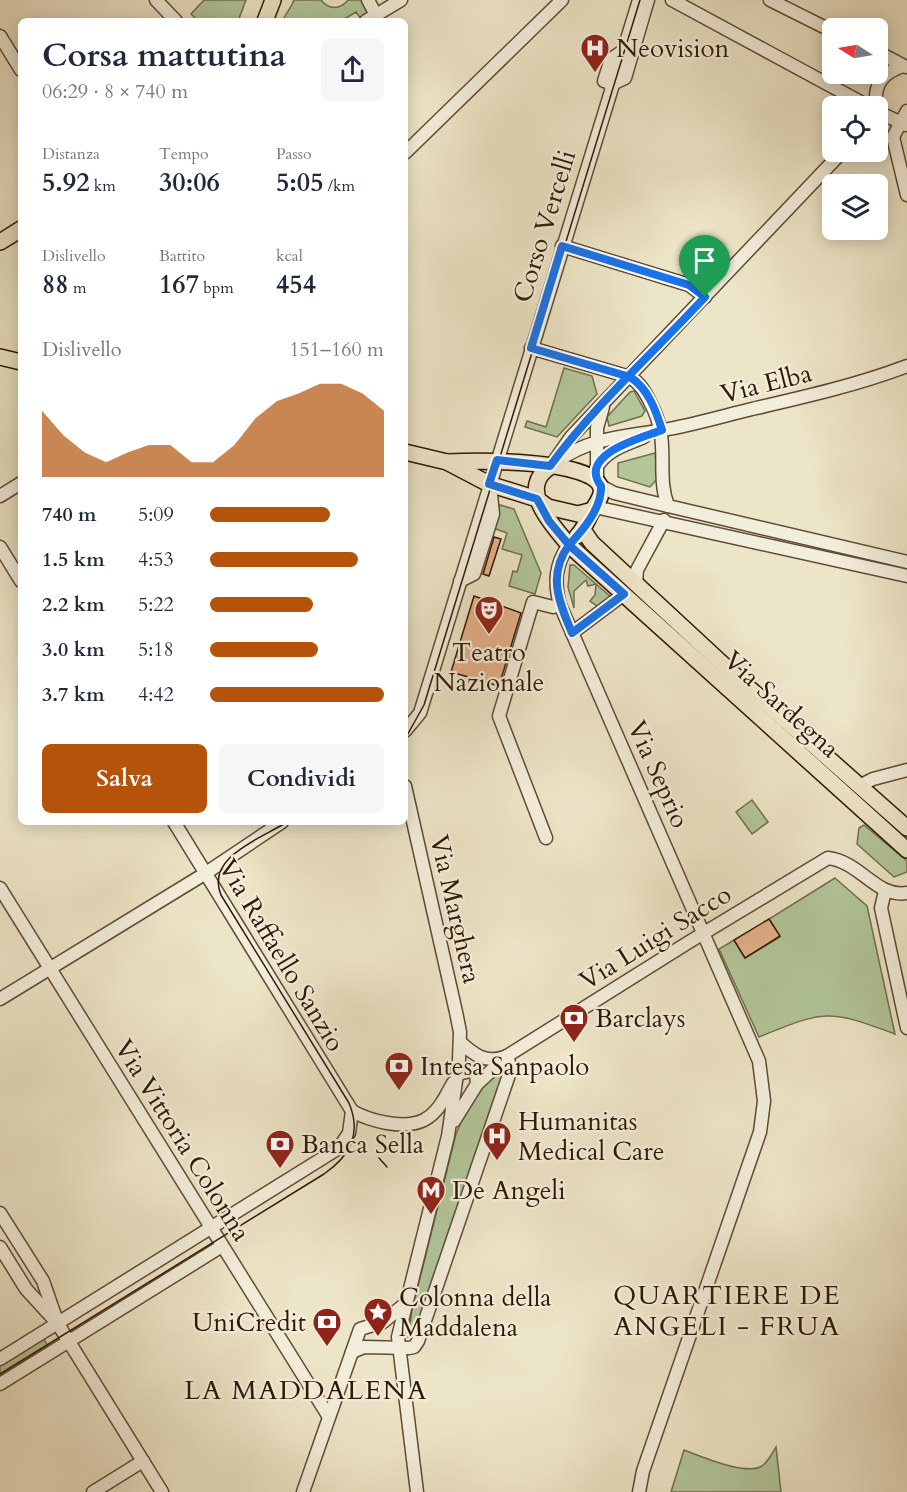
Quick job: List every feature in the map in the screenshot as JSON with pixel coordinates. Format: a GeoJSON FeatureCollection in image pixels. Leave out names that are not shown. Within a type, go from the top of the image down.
{"type":"FeatureCollection","features":[{"type":"Feature","properties":{"kind":"main road"},"geometry":{"type":"LineString","coordinates":[[266,18],[273,0]]}},
{"type":"Feature","properties":{"kind":"main road"},"geometry":{"type":"LineString","coordinates":[[0,242],[18,231]]}},
{"type":"Feature","properties":{"kind":"main road"},"geometry":{"type":"LineString","coordinates":[[0,357],[18,361]]}},
{"type":"Feature","properties":{"kind":"main road"},"geometry":{"type":"LineString","coordinates":[[408,453],[447,462],[489,484],[537,499],[548,507],[586,514],[594,508]]}},
{"type":"Feature","properties":{"kind":"main road"},"geometry":{"type":"LineString","coordinates":[[447,462],[497,460],[574,470],[598,478],[600,500],[583,530],[569,545]]}},
{"type":"Feature","properties":{"kind":"main road"},"geometry":{"type":"LineString","coordinates":[[537,499],[538,482],[550,466]]}},
{"type":"Feature","properties":{"kind":"main road","name":"Via Sardegna"},"geometry":{"type":"LineString","coordinates":[[537,499],[549,521],[569,545],[907,850]]}},
{"type":"Feature","properties":{"kind":"main road","name":"Via Sardegna"},"geometry":{"type":"LineString","coordinates":[[583,530],[636,584],[741,681],[907,828]]}},
{"type":"Feature","properties":{"kind":"main road"},"geometry":{"type":"LineString","coordinates":[[849,797],[861,785]]}},
{"type":"Feature","properties":{"kind":"street"},"geometry":{"type":"LineString","coordinates":[[156,0],[173,18]]}},
{"type":"Feature","properties":{"kind":"street"},"geometry":{"type":"LineString","coordinates":[[368,0],[371,18],[400,0]]}},
{"type":"Feature","properties":{"kind":"street"},"geometry":{"type":"LineString","coordinates":[[408,150],[562,0]]}},
{"type":"Feature","properties":{"kind":"street","name":"Corso Vercelli"},"geometry":{"type":"LineString","coordinates":[[408,727],[420,713],[610,85],[639,0]]}},
{"type":"Feature","properties":{"kind":"street","name":"Corso Vercelli"},"geometry":{"type":"LineString","coordinates":[[610,85],[625,78],[648,0]]}},
{"type":"Feature","properties":{"kind":"street"},"geometry":{"type":"LineString","coordinates":[[672,0],[850,96]]}},
{"type":"Feature","properties":{"kind":"street"},"geometry":{"type":"LineString","coordinates":[[770,0],[822,26]]}},
{"type":"Feature","properties":{"kind":"street"},"geometry":{"type":"LineString","coordinates":[[0,36],[18,65]]}},
{"type":"Feature","properties":{"kind":"street","name":"Corso Vercelli"},"geometry":{"type":"LineString","coordinates":[[601,117],[596,107],[611,59],[623,51]]}},
{"type":"Feature","properties":{"kind":"street"},"geometry":{"type":"LineString","coordinates":[[888,58],[905,67]]}},
{"type":"Feature","properties":{"kind":"street"},"geometry":{"type":"LineString","coordinates":[[875,96],[878,82],[892,69],[905,67]]}},
{"type":"Feature","properties":{"kind":"street"},"geometry":{"type":"LineString","coordinates":[[907,111],[904,124],[894,141],[907,195]]}},
{"type":"Feature","properties":{"kind":"street"},"geometry":{"type":"LineString","coordinates":[[888,117],[904,124]]}},
{"type":"Feature","properties":{"kind":"street"},"geometry":{"type":"LineString","coordinates":[[550,466],[572,437],[833,162]]}},
{"type":"Feature","properties":{"kind":"street"},"geometry":{"type":"LineString","coordinates":[[562,246],[689,285],[705,297]]}},
{"type":"Feature","properties":{"kind":"street"},"geometry":{"type":"LineString","coordinates":[[531,348],[630,377],[646,394],[662,430],[664,489],[668,506]]}},
{"type":"Feature","properties":{"kind":"street","name":"Via Elba"},"geometry":{"type":"LineString","coordinates":[[662,430],[879,377],[907,366]]}},
{"type":"Feature","properties":{"kind":"street","name":"Via Elba"},"geometry":{"type":"LineString","coordinates":[[879,377],[907,376]]}},
{"type":"Feature","properties":{"kind":"street"},"geometry":{"type":"LineString","coordinates":[[605,404],[600,417],[596,442],[598,478],[614,493],[907,562]]}},
{"type":"Feature","properties":{"kind":"street"},"geometry":{"type":"LineString","coordinates":[[550,466],[567,454],[612,436],[662,430]]}},
{"type":"Feature","properties":{"kind":"street"},"geometry":{"type":"LineString","coordinates":[[598,478],[601,459],[615,449],[662,430]]}},
{"type":"Feature","properties":{"kind":"street"},"geometry":{"type":"LineString","coordinates":[[0,496],[18,485]]}},
{"type":"Feature","properties":{"kind":"street"},"geometry":{"type":"LineString","coordinates":[[594,508],[664,520],[907,576]]}},
{"type":"Feature","properties":{"kind":"street"},"geometry":{"type":"LineString","coordinates":[[636,584],[637,570],[664,520]]}},
{"type":"Feature","properties":{"kind":"street","name":"Via Seprio"},"geometry":{"type":"LineString","coordinates":[[569,545],[562,555],[556,573],[560,605],[759,1061],[764,1109],[760,1132],[643,1471],[639,1492]]}},
{"type":"Feature","properties":{"kind":"street"},"geometry":{"type":"LineString","coordinates":[[0,547],[18,576]]}},
{"type":"Feature","properties":{"kind":"street"},"geometry":{"type":"LineString","coordinates":[[572,633],[624,594]]}},
{"type":"Feature","properties":{"kind":"street"},"geometry":{"type":"LineString","coordinates":[[546,838],[499,716],[532,602],[553,608],[560,605]]}},
{"type":"Feature","properties":{"kind":"street"},"geometry":{"type":"LineString","coordinates":[[861,785],[873,779],[907,770]]}},
{"type":"Feature","properties":{"kind":"street","name":"Via Marghera"},"geometry":{"type":"LineString","coordinates":[[408,799],[456,1012],[460,1042],[458,1074],[448,1136]]}},
{"type":"Feature","properties":{"kind":"street","name":"Via Raffaello Sanzio"},"geometry":{"type":"LineString","coordinates":[[176,825],[352,1111]]}},
{"type":"Feature","properties":{"kind":"street"},"geometry":{"type":"LineString","coordinates":[[0,999],[206,873],[278,825]]}},
{"type":"Feature","properties":{"kind":"street","name":"Via Luigi Sacco"},"geometry":{"type":"LineString","coordinates":[[448,1136],[459,1110],[477,1084],[507,1056],[828,858],[852,865],[885,891]]}},
{"type":"Feature","properties":{"kind":"street","name":"Via Vittoria Colonna"},"geometry":{"type":"LineString","coordinates":[[0,888],[329,1417]]}},
{"type":"Feature","properties":{"kind":"street"},"geometry":{"type":"LineString","coordinates":[[907,893],[897,895],[885,891],[882,908],[907,1028]]}},
{"type":"Feature","properties":{"kind":"street"},"geometry":{"type":"LineString","coordinates":[[352,1352],[364,1347],[414,1347],[418,1341],[511,1069],[507,1056],[496,1060],[481,1057],[460,1042]]}},
{"type":"Feature","properties":{"kind":"street"},"geometry":{"type":"LineString","coordinates":[[0,1359],[339,1148],[349,1133],[352,1111],[388,1122],[410,1124],[424,1120],[438,1108],[458,1074],[470,1071],[476,1074],[477,1084]]}},
{"type":"Feature","properties":{"kind":"street"},"geometry":{"type":"LineString","coordinates":[[417,1492],[399,1347],[405,1304],[448,1136]]}},
{"type":"Feature","properties":{"kind":"street"},"geometry":{"type":"LineString","coordinates":[[0,1213],[43,1281],[58,1324]]}},
{"type":"Feature","properties":{"kind":"street"},"geometry":{"type":"LineString","coordinates":[[0,1384],[222,1246]]}},
{"type":"Feature","properties":{"kind":"street"},"geometry":{"type":"LineString","coordinates":[[0,1247],[26,1289],[58,1324],[162,1492]]}},
{"type":"Feature","properties":{"kind":"street"},"geometry":{"type":"LineString","coordinates":[[26,1289],[37,1290],[43,1281]]}},
{"type":"Feature","properties":{"kind":"street"},"geometry":{"type":"LineString","coordinates":[[303,1492],[360,1329],[383,1322],[405,1304]]}},
{"type":"Feature","properties":{"kind":"street"},"geometry":{"type":"LineString","coordinates":[[93,1492],[143,1461]]}},
{"type":"Feature","properties":{"kind":"green space"},"geometry":{"type":"Polygon","coordinates":[[[204,0],[246,0],[239,18],[195,18],[191,14],[204,0]]]}},
{"type":"Feature","properties":{"kind":"green space"},"geometry":{"type":"Polygon","coordinates":[[[294,0],[321,0],[327,6],[334,8],[342,6],[348,0],[364,0],[371,12],[362,18],[356,12],[346,18],[284,18],[294,0]]]}},
{"type":"Feature","properties":{"kind":"green space"},"geometry":{"type":"Polygon","coordinates":[[[564,368],[592,376],[597,394],[557,437],[525,427],[527,421],[546,427],[564,368]]]}},
{"type":"Feature","properties":{"kind":"green space"},"geometry":{"type":"Polygon","coordinates":[[[634,391],[645,411],[642,416],[609,426],[607,417],[630,392],[634,391]]]}},
{"type":"Feature","properties":{"kind":"green space"},"geometry":{"type":"Polygon","coordinates":[[[655,453],[658,478],[650,487],[618,477],[618,463],[655,453]]]}},
{"type":"Feature","properties":{"kind":"green space"},"geometry":{"type":"Polygon","coordinates":[[[500,505],[514,509],[541,573],[535,594],[509,586],[513,571],[517,572],[522,555],[502,549],[507,533],[493,528],[500,505]]]}},
{"type":"Feature","properties":{"kind":"green space"},"geometry":{"type":"Polygon","coordinates":[[[570,565],[574,565],[596,584],[588,586],[586,580],[574,591],[574,608],[568,587],[570,565]]]}},
{"type":"Feature","properties":{"kind":"green space"},"geometry":{"type":"Polygon","coordinates":[[[596,584],[611,597],[600,608],[590,601],[595,595],[596,584]]]}},
{"type":"Feature","properties":{"kind":"green space"},"geometry":{"type":"Polygon","coordinates":[[[752,800],[768,822],[752,834],[736,812],[752,800]]]}},
{"type":"Feature","properties":{"kind":"green space"},"geometry":{"type":"Polygon","coordinates":[[[864,825],[907,861],[907,872],[894,877],[857,844],[859,828],[864,825]]]}},
{"type":"Feature","properties":{"kind":"green space"},"geometry":{"type":"Polygon","coordinates":[[[835,878],[867,906],[895,1034],[855,1020],[827,1016],[799,1022],[759,1037],[719,949],[734,940],[745,958],[780,937],[769,919],[835,878]]]}},
{"type":"Feature","properties":{"kind":"green space"},"geometry":{"type":"Polygon","coordinates":[[[504,1066],[505,1077],[416,1334],[408,1337],[412,1310],[456,1134],[475,1097],[504,1066]]]}},
{"type":"Feature","properties":{"kind":"green space"},"geometry":{"type":"Polygon","coordinates":[[[43,1338],[48,1346],[0,1376],[0,1365],[43,1338]]]}},
{"type":"Feature","properties":{"kind":"green space"},"geometry":{"type":"Polygon","coordinates":[[[776,1447],[781,1492],[671,1492],[684,1450],[745,1469],[762,1466],[776,1447]]]}},
{"type":"Feature","properties":{"kind":"building"},"geometry":{"type":"Polygon","coordinates":[[[494,537],[501,539],[489,576],[483,574],[494,537]]]}},
{"type":"Feature","properties":{"kind":"building","name":"Teatro Nazionale"},"geometry":{"type":"Polygon","coordinates":[[[474,596],[521,613],[499,686],[451,672],[474,596]]]}},
{"type":"Feature","properties":{"kind":"building"},"geometry":{"type":"Polygon","coordinates":[[[769,919],[780,936],[745,958],[734,940],[769,919]]]}},
{"type":"Feature","properties":{"kind":"tram line"},"geometry":{"type":"LineString","coordinates":[[408,734],[424,705],[640,0]]}},
{"type":"Feature","properties":{"kind":"tram line"},"geometry":{"type":"LineString","coordinates":[[0,1374],[324,1174],[347,1152],[354,1134],[353,1114],[349,1103],[221,895],[218,882],[221,870],[228,859],[251,842],[282,825]]}},
{"type":"Feature","properties":{"kind":"tram line"},"geometry":{"type":"LineString","coordinates":[[379,1158],[387,1167]]}},
{"type":"Feature","properties":{"kind":"place","name":"Neovision"},"geometry":{"type":"Point","coordinates":[595,74]}},
{"type":"Feature","properties":{"kind":"place","name":"Teatro Nazionale"},"geometry":{"type":"Point","coordinates":[489,636]}},
{"type":"Feature","properties":{"kind":"place","name":"Barclays"},"geometry":{"type":"Point","coordinates":[574,1044]}},
{"type":"Feature","properties":{"kind":"place","name":"Intesa Sanpaolo"},"geometry":{"type":"Point","coordinates":[399,1092]}},
{"type":"Feature","properties":{"kind":"place","name":"Humanitas Medical Care"},"geometry":{"type":"Point","coordinates":[497,1162]}},
{"type":"Feature","properties":{"kind":"place","name":"Banca Sella"},"geometry":{"type":"Point","coordinates":[280,1170]}},
{"type":"Feature","properties":{"kind":"place","name":"De Angeli"},"geometry":{"type":"Point","coordinates":[431,1216]}},
{"type":"Feature","properties":{"kind":"place","name":"Colonna della Maddalena"},"geometry":{"type":"Point","coordinates":[378,1338]}},
{"type":"Feature","properties":{"kind":"place","name":"UniCredit"},"geometry":{"type":"Point","coordinates":[327,1348]}},
{"type":"Feature","properties":{"kind":"district","name":"QUARTIERE DE ANGELI - FRUA"},"geometry":{"type":"Point","coordinates":[727,1310]}},
{"type":"Feature","properties":{"kind":"district","name":"LA MADDALENA"},"geometry":{"type":"Point","coordinates":[306,1390]}},
{"type":"Feature","properties":{"kind":"route"},"geometry":{"type":"LineString","coordinates":[[705,297],[630,377],[605,404],[572,437],[550,466],[497,460],[489,484],[537,499],[549,521],[569,545],[558,564],[556,584],[560,605],[572,633],[624,594],[569,545],[583,530],[600,500],[601,486],[597,481],[596,468],[601,459],[615,449],[662,430],[646,394],[630,377],[531,348],[562,246],[695,287],[705,297]]}}]}
